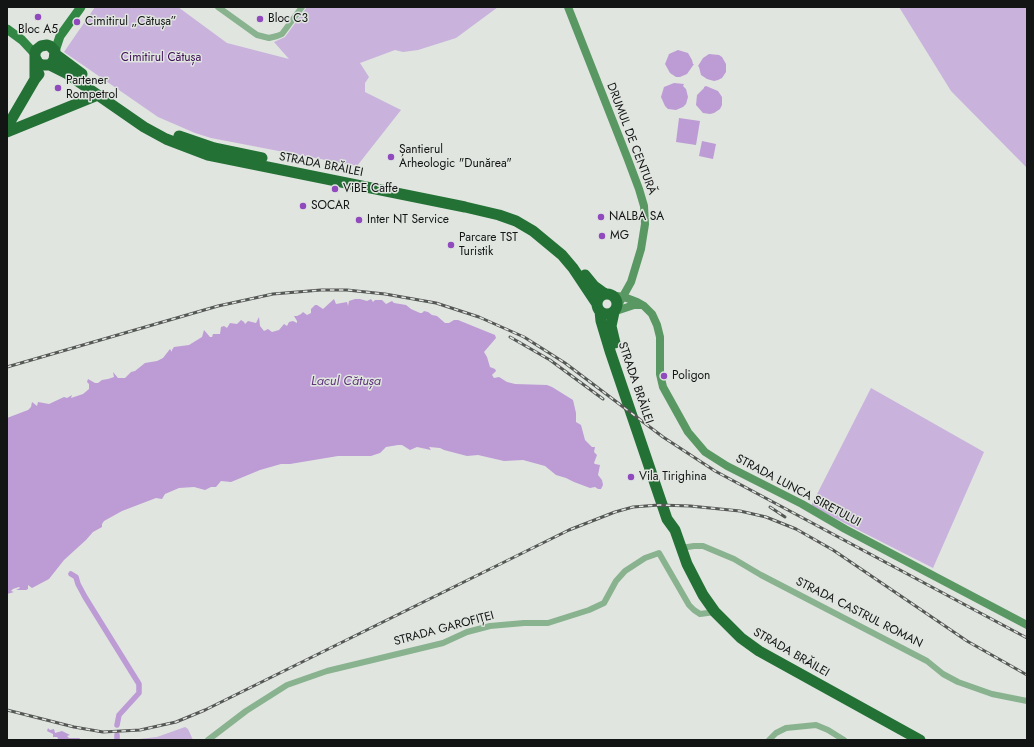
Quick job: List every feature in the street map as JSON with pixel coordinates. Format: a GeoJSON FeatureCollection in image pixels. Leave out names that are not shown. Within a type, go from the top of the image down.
{"type":"FeatureCollection","features":[{"type":"Feature","properties":{"kind":"highway","name":"STRADA BRĂILEI"},"geometry":{"type":"LineString","coordinates":[[608,294],[594,286],[578,264],[566,251],[536,226],[519,216],[485,205],[214,148],[190,141],[148,120],[71,67],[55,53],[50,46],[39,51],[38,63],[48,65],[66,73],[144,127],[166,139],[208,155],[477,209],[500,215],[532,231],[562,255],[574,268],[598,308],[605,336],[632,404],[687,564],[714,612],[741,638],[759,651],[920,740]]}},
{"type":"Feature","properties":{"kind":"highway"},"geometry":{"type":"LineString","coordinates":[[34,79],[39,51]]}},
{"type":"Feature","properties":{"kind":"highway"},"geometry":{"type":"LineString","coordinates":[[7,127],[13,112],[34,79],[54,60],[55,53]]}},
{"type":"Feature","properties":{"kind":"highway"},"geometry":{"type":"LineString","coordinates":[[7,132],[98,95]]}},
{"type":"Feature","properties":{"kind":"highway"},"geometry":{"type":"LineString","coordinates":[[608,294],[613,296],[617,301],[616,310],[608,315],[598,308],[599,299],[608,294]]}},
{"type":"Feature","properties":{"kind":"highway","name":"STRADA BRĂILEI"},"geometry":{"type":"LineString","coordinates":[[616,310],[611,326],[612,334],[632,404]]}},
{"type":"Feature","properties":{"kind":"main road"},"geometry":{"type":"LineString","coordinates":[[39,51],[60,36],[81,7]]}},
{"type":"Feature","properties":{"kind":"main road","name":"STRADA BRĂILEI"},"geometry":{"type":"LineString","coordinates":[[7,29],[39,51]]}},
{"type":"Feature","properties":{"kind":"main road"},"geometry":{"type":"LineString","coordinates":[[55,53],[60,36]]}},
{"type":"Feature","properties":{"kind":"street"},"geometry":{"type":"LineString","coordinates":[[218,7],[257,35],[269,38],[282,34],[302,7]]}},
{"type":"Feature","properties":{"kind":"street","name":"DRUMUL DE CENTURĂ"},"geometry":{"type":"LineString","coordinates":[[568,7],[627,157],[644,206],[645,232],[641,249],[631,282],[616,310]]}},
{"type":"Feature","properties":{"kind":"street"},"geometry":{"type":"LineString","coordinates":[[608,294],[621,289],[631,282]]}},
{"type":"Feature","properties":{"kind":"street","name":"STRADA LUNCA SIRETULUI"},"geometry":{"type":"LineString","coordinates":[[631,282],[634,296],[652,314],[659,331],[660,374],[665,392],[688,432],[705,452],[720,462],[802,504],[845,529],[1027,625]]}},
{"type":"Feature","properties":{"kind":"street"},"geometry":{"type":"LineString","coordinates":[[608,294],[624,297],[644,306]]}},
{"type":"Feature","properties":{"kind":"street"},"geometry":{"type":"LineString","coordinates":[[616,310],[634,305],[644,306]]}},
{"type":"Feature","properties":{"kind":"street","name":"STRADA CASTRUL ROMAN"},"geometry":{"type":"LineString","coordinates":[[681,548],[703,546],[734,559],[761,575],[928,661],[944,674],[958,682],[992,694],[1027,700]]}},
{"type":"Feature","properties":{"kind":"street","name":"STRADA GAROFIȚEI"},"geometry":{"type":"LineString","coordinates":[[208,740],[246,710],[287,685],[327,671],[443,643],[467,632],[490,626],[524,623],[548,623],[590,610],[604,603],[616,581],[625,572],[645,558],[659,553],[689,605],[700,614],[714,612]]}},
{"type":"Feature","properties":{"kind":"street"},"geometry":{"type":"LineString","coordinates":[[769,740],[776,732],[786,728],[816,725],[828,730],[844,740]]}},
{"type":"Feature","properties":{"kind":"green space","name":"Cimitirul Cătușa"},"geometry":{"type":"Polygon","coordinates":[[[95,7],[178,7],[227,43],[289,59],[274,42],[285,37],[307,7],[498,7],[456,38],[418,50],[403,52],[395,50],[360,63],[369,77],[365,83],[365,92],[401,110],[357,166],[211,138],[195,133],[158,117],[64,52],[95,7]]]}},
{"type":"Feature","properties":{"kind":"green space"},"geometry":{"type":"Polygon","coordinates":[[[899,7],[1027,7],[1027,168],[951,91],[899,7]]]}},
{"type":"Feature","properties":{"kind":"green space"},"geometry":{"type":"Polygon","coordinates":[[[871,388],[984,452],[933,568],[811,506],[871,388]]]}},
{"type":"Feature","properties":{"kind":"green space"},"geometry":{"type":"Polygon","coordinates":[[[185,727],[188,729],[193,740],[130,740],[157,737],[185,727]]]}},
{"type":"Feature","properties":{"kind":"water"},"geometry":{"type":"Polygon","coordinates":[[[678,50],[688,53],[694,64],[687,74],[676,77],[670,73],[665,64],[669,54],[678,50]]]}},
{"type":"Feature","properties":{"kind":"water"},"geometry":{"type":"Polygon","coordinates":[[[709,54],[719,55],[726,64],[726,72],[722,78],[718,80],[714,81],[707,79],[701,75],[698,66],[703,58],[709,54]]]}},
{"type":"Feature","properties":{"kind":"water"},"geometry":{"type":"Polygon","coordinates":[[[674,83],[684,84],[683,86],[686,89],[688,97],[686,104],[676,110],[668,109],[661,97],[664,87],[674,83]]]}},
{"type":"Feature","properties":{"kind":"water"},"geometry":{"type":"Polygon","coordinates":[[[706,86],[718,91],[722,97],[722,105],[720,109],[710,114],[703,113],[696,105],[697,95],[706,86]]]}},
{"type":"Feature","properties":{"kind":"water"},"geometry":{"type":"Polygon","coordinates":[[[679,118],[700,121],[696,145],[676,142],[679,118]]]}},
{"type":"Feature","properties":{"kind":"water"},"geometry":{"type":"Polygon","coordinates":[[[702,141],[716,144],[713,159],[699,156],[702,141]]]}},
{"type":"Feature","properties":{"kind":"water","name":"Lacul Cătușa"},"geometry":{"type":"Polygon","coordinates":[[[334,299],[336,304],[347,302],[348,306],[349,301],[355,299],[367,301],[371,299],[373,302],[375,300],[382,300],[386,304],[392,301],[394,303],[406,305],[420,313],[424,311],[428,312],[437,316],[445,323],[458,320],[495,335],[496,338],[484,352],[490,367],[496,371],[492,375],[494,378],[499,377],[507,382],[515,384],[547,385],[573,400],[576,413],[576,422],[581,425],[585,440],[592,447],[595,447],[594,452],[597,455],[594,463],[600,465],[598,475],[602,480],[603,485],[601,489],[595,487],[590,488],[556,475],[545,466],[523,460],[504,461],[478,455],[467,456],[440,448],[429,447],[431,450],[417,447],[410,450],[402,445],[398,445],[386,447],[380,453],[371,456],[338,456],[290,464],[281,464],[260,470],[231,482],[221,481],[216,487],[211,487],[205,490],[194,487],[179,488],[165,494],[162,499],[156,498],[122,511],[104,521],[102,527],[93,532],[64,560],[49,579],[32,588],[28,585],[28,589],[26,590],[16,590],[20,588],[19,587],[11,591],[14,592],[7,594],[7,418],[28,410],[31,407],[32,402],[37,406],[38,402],[49,404],[64,397],[67,398],[72,395],[71,398],[83,394],[89,389],[89,384],[87,382],[88,379],[98,383],[102,380],[114,377],[113,372],[118,378],[125,378],[145,363],[157,361],[163,358],[170,349],[172,352],[174,347],[189,345],[202,337],[204,330],[210,337],[212,337],[213,334],[220,334],[221,327],[224,326],[227,328],[230,323],[237,324],[241,320],[245,324],[248,321],[256,323],[259,317],[260,326],[264,331],[268,329],[272,332],[279,330],[284,324],[287,326],[289,322],[293,321],[297,323],[294,316],[297,316],[303,312],[307,315],[311,313],[311,309],[315,305],[323,309],[334,299]]]}},
{"type":"Feature","properties":{"kind":"water"},"geometry":{"type":"Polygon","coordinates":[[[48,728],[50,730],[54,729],[55,733],[62,731],[70,735],[67,736],[69,738],[79,738],[82,740],[59,740],[47,731],[48,728]]]}},
{"type":"Feature","properties":{"kind":"waterway"},"geometry":{"type":"LineString","coordinates":[[71,574],[76,577],[85,597],[139,684],[139,693],[119,715],[117,725]]}},
{"type":"Feature","properties":{"kind":"waterway"},"geometry":{"type":"LineString","coordinates":[[117,735],[117,740]]}},
{"type":"Feature","properties":{"kind":"railway"},"geometry":{"type":"LineString","coordinates":[[7,367],[218,306],[273,294],[321,290],[347,290],[385,294],[436,303],[479,317],[524,337],[565,363],[663,437],[715,471],[1027,638]]}},
{"type":"Feature","properties":{"kind":"railway"},"geometry":{"type":"LineString","coordinates":[[510,337],[550,360],[603,399]]}},
{"type":"Feature","properties":{"kind":"railway"},"geometry":{"type":"LineString","coordinates":[[7,710],[74,727],[103,732],[140,730],[176,722],[205,710],[569,530],[615,512],[633,507],[659,505],[690,506],[740,511],[766,517],[796,529],[833,550],[967,641],[1027,675]]}},
{"type":"Feature","properties":{"kind":"railway"},"geometry":{"type":"LineString","coordinates":[[770,507],[785,517]]}},
{"type":"Feature","properties":{"kind":"place","name":"Bloc A5"},"geometry":{"type":"Point","coordinates":[38,17]}},
{"type":"Feature","properties":{"kind":"place","name":"Bloc C3"},"geometry":{"type":"Point","coordinates":[260,19]}},
{"type":"Feature","properties":{"kind":"place","name":"Cimitirul „Cătușa”"},"geometry":{"type":"Point","coordinates":[77,22]}},
{"type":"Feature","properties":{"kind":"place","name":"Partener Rompetrol"},"geometry":{"type":"Point","coordinates":[58,88]}},
{"type":"Feature","properties":{"kind":"place","name":"Șantierul Arheologic \"Dunărea\""},"geometry":{"type":"Point","coordinates":[391,157]}},
{"type":"Feature","properties":{"kind":"place","name":"ViBE Caffe"},"geometry":{"type":"Point","coordinates":[335,189]}},
{"type":"Feature","properties":{"kind":"place","name":"SOCAR"},"geometry":{"type":"Point","coordinates":[303,206]}},
{"type":"Feature","properties":{"kind":"place","name":"NALBA SA"},"geometry":{"type":"Point","coordinates":[601,217]}},
{"type":"Feature","properties":{"kind":"place","name":"Inter NT Service"},"geometry":{"type":"Point","coordinates":[359,220]}},
{"type":"Feature","properties":{"kind":"place","name":"MG"},"geometry":{"type":"Point","coordinates":[602,236]}},
{"type":"Feature","properties":{"kind":"place","name":"Parcare TST Turistik"},"geometry":{"type":"Point","coordinates":[451,245]}},
{"type":"Feature","properties":{"kind":"place","name":"Poligon"},"geometry":{"type":"Point","coordinates":[664,376]}},
{"type":"Feature","properties":{"kind":"place","name":"Vila Tirighina"},"geometry":{"type":"Point","coordinates":[631,477]}}]}
